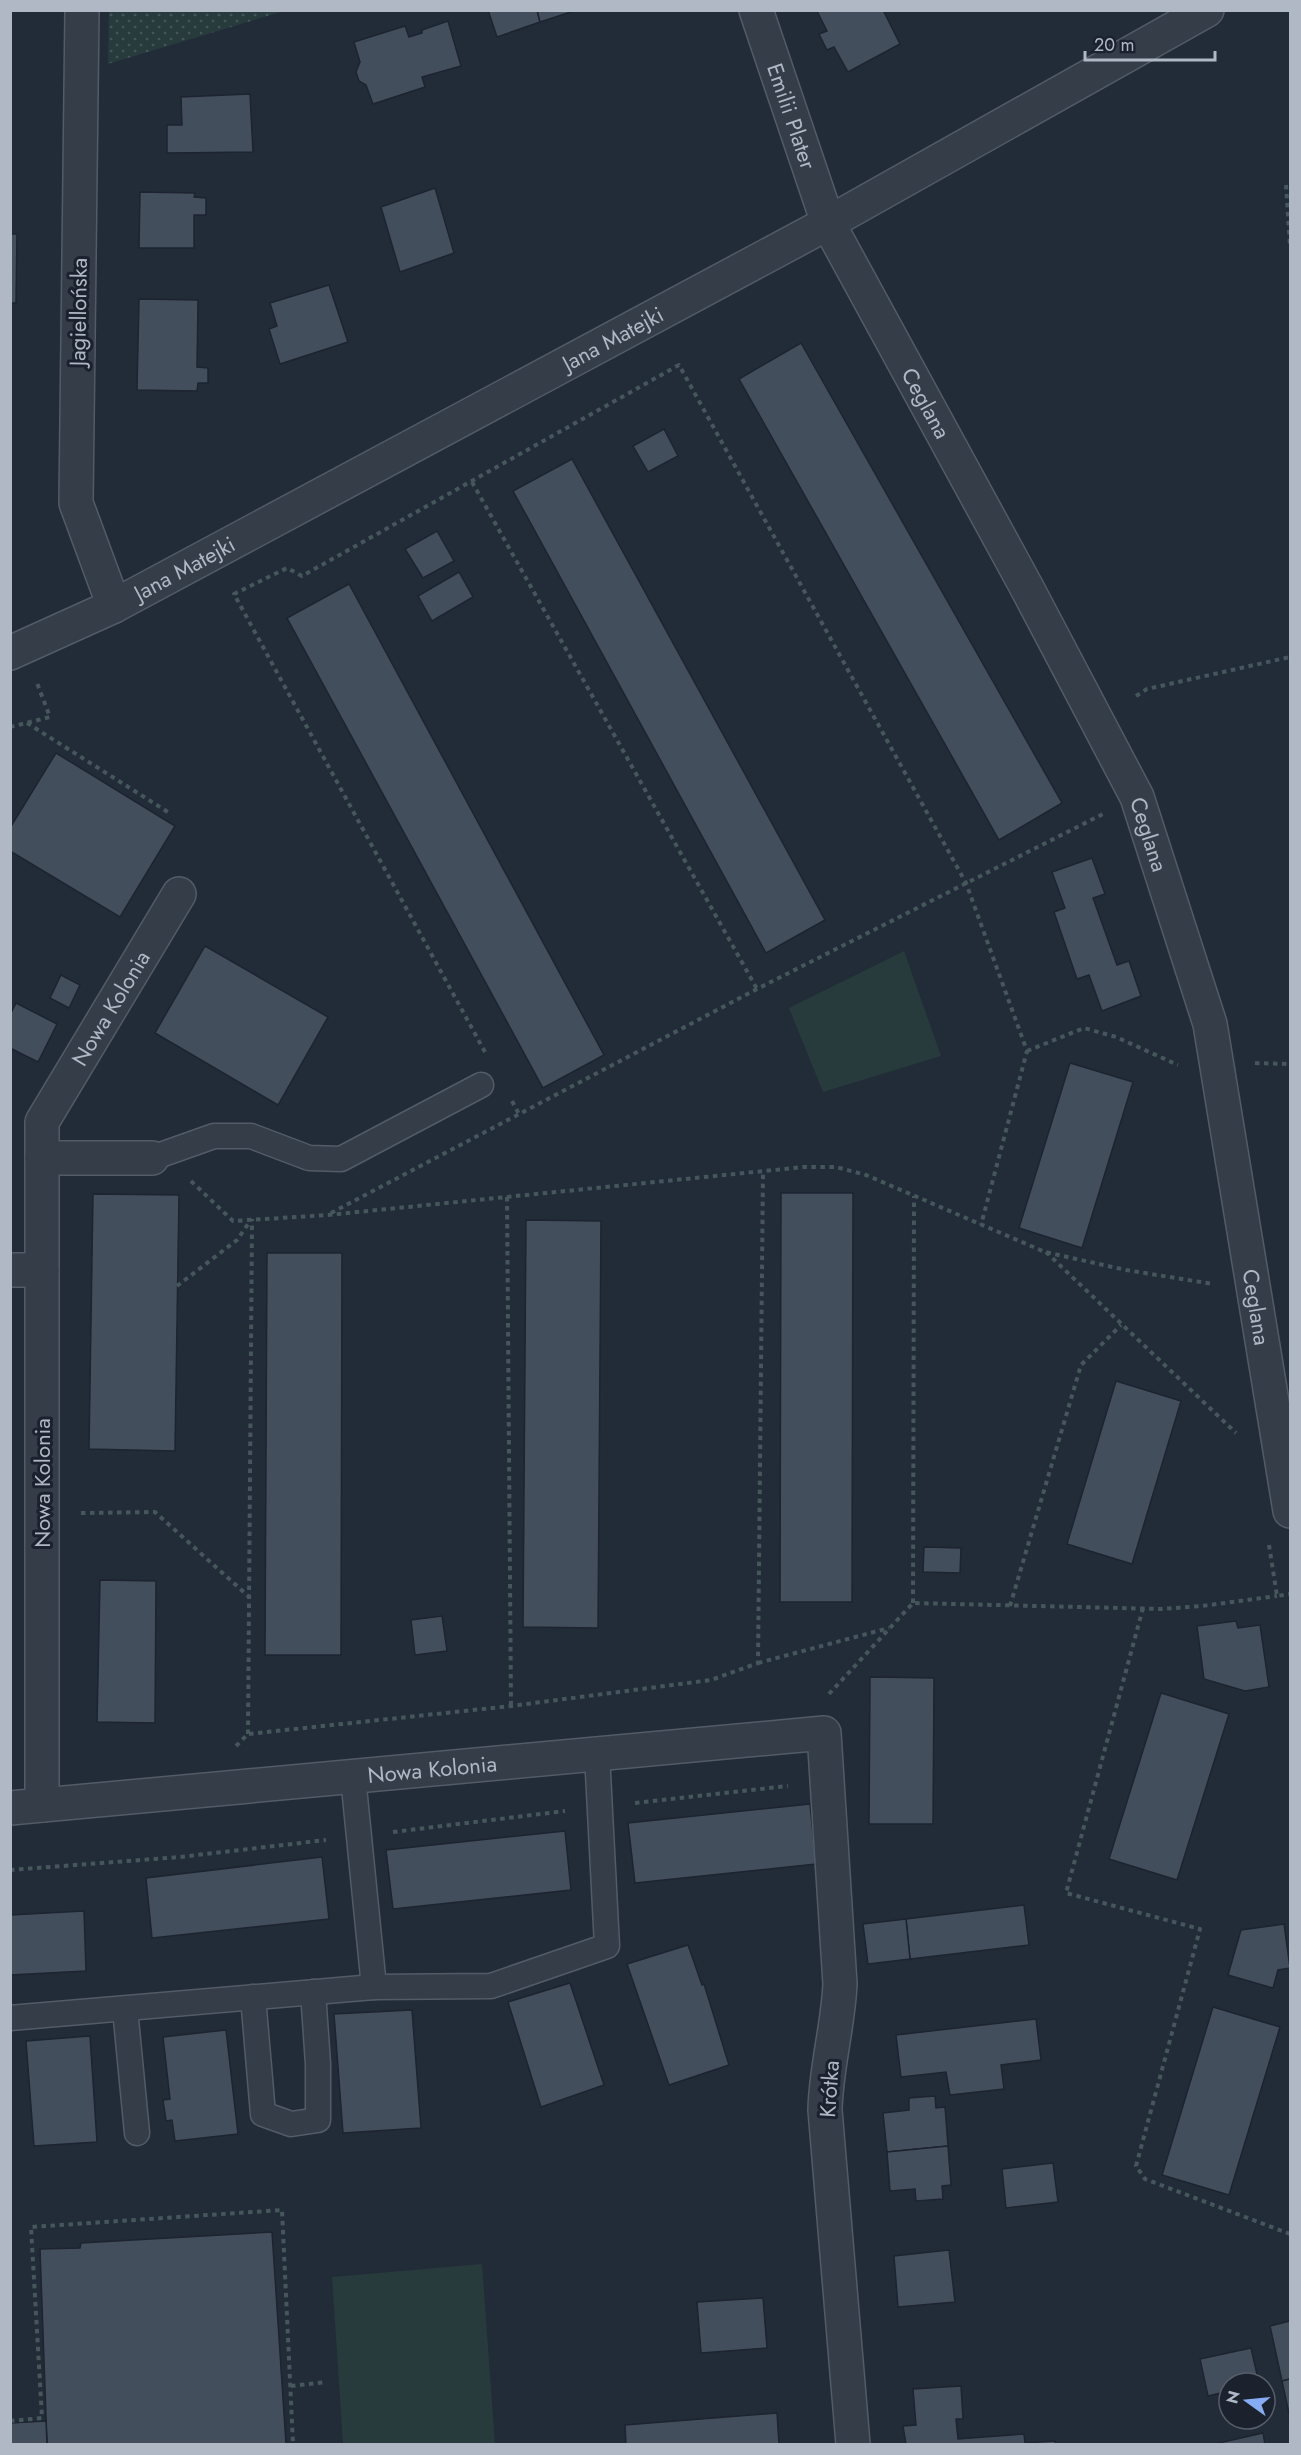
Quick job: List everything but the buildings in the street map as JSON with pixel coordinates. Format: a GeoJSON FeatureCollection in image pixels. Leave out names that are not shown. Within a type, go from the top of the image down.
{"type":"FeatureCollection","features":[{"type":"Feature","properties":{"kind":"street","name":"Jagiellońska"},"geometry":{"type":"LineString","coordinates":[[82,10],[76,503],[114,606]]}},
{"type":"Feature","properties":{"kind":"street","name":"Emilii Plater"},"geometry":{"type":"LineString","coordinates":[[756,10],[828,223]]}},
{"type":"Feature","properties":{"kind":"street","name":"Jana Matejki"},"geometry":{"type":"LineString","coordinates":[[10,653],[114,606],[828,223],[1207,10]]}},
{"type":"Feature","properties":{"kind":"street","name":"Ceglana"},"geometry":{"type":"LineString","coordinates":[[828,223],[1027,588],[1137,797],[1210,1024],[1290,1511]]}},
{"type":"Feature","properties":{"kind":"street","name":"Nowa Kolonia"},"geometry":{"type":"LineString","coordinates":[[42,1805],[42,1513],[26,1270],[42,1158],[42,1122],[179,894]]}},
{"type":"Feature","properties":{"kind":"street"},"geometry":{"type":"LineString","coordinates":[[42,1158],[152,1158]]}},
{"type":"Feature","properties":{"kind":"street","name":"Nowa Kolonia"},"geometry":{"type":"LineString","coordinates":[[10,1808],[824,1733]]}},
{"type":"Feature","properties":{"kind":"street","name":"Krótka"},"geometry":{"type":"LineString","coordinates":[[824,1733],[840,1984],[838,2016],[826,2075],[825,2110],[853,2445]]}},
{"type":"Feature","properties":{"kind":"lane"},"geometry":{"type":"LineString","coordinates":[[152,1158],[214,1136],[251,1136],[309,1158],[341,1159],[481,1085]]}},
{"type":"Feature","properties":{"kind":"lane"},"geometry":{"type":"LineString","coordinates":[[10,2018],[374,1987],[491,1986],[606,1946],[597,1754]]}},
{"type":"Feature","properties":{"kind":"lane"},"geometry":{"type":"LineString","coordinates":[[353,1777],[374,1987]]}},
{"type":"Feature","properties":{"kind":"lane"},"geometry":{"type":"LineString","coordinates":[[253,1997],[262,2114],[291,2124],[318,2120],[318,2064],[313,1992]]}},
{"type":"Feature","properties":{"kind":"lane"},"geometry":{"type":"LineString","coordinates":[[125,2009],[137,2133]]}},
{"type":"Feature","properties":{"kind":"path"},"geometry":{"type":"LineString","coordinates":[[1286,185],[1290,246]]}},
{"type":"Feature","properties":{"kind":"path"},"geometry":{"type":"LineString","coordinates":[[486,1054],[234,594],[287,568],[302,576],[679,365],[966,883],[1027,1051],[981,1225]]}},
{"type":"Feature","properties":{"kind":"path"},"geometry":{"type":"LineString","coordinates":[[472,482],[758,989]]}},
{"type":"Feature","properties":{"kind":"path"},"geometry":{"type":"LineString","coordinates":[[1136,696],[1147,689],[1290,657]]}},
{"type":"Feature","properties":{"kind":"path"},"geometry":{"type":"LineString","coordinates":[[10,727],[50,717],[37,682]]}},
{"type":"Feature","properties":{"kind":"path"},"geometry":{"type":"LineString","coordinates":[[27,723],[171,814]]}},
{"type":"Feature","properties":{"kind":"path"},"geometry":{"type":"LineString","coordinates":[[328,1215],[758,989],[1137,797]]}},
{"type":"Feature","properties":{"kind":"path"},"geometry":{"type":"LineString","coordinates":[[1027,1051],[1084,1028],[1116,1037],[1178,1065],[1187,1066]]}},
{"type":"Feature","properties":{"kind":"path"},"geometry":{"type":"LineString","coordinates":[[1280,1064],[1290,1064]]}},
{"type":"Feature","properties":{"kind":"path"},"geometry":{"type":"LineString","coordinates":[[509,1095],[520,1116]]}},
{"type":"Feature","properties":{"kind":"path"},"geometry":{"type":"LineString","coordinates":[[152,1158],[184,1174],[233,1221],[328,1215],[804,1167],[847,1168],[1045,1252],[1126,1270],[1214,1284]]}},
{"type":"Feature","properties":{"kind":"path"},"geometry":{"type":"LineString","coordinates":[[758,1664],[763,1171]]}},
{"type":"Feature","properties":{"kind":"path"},"geometry":{"type":"LineString","coordinates":[[824,1733],[825,1698],[913,1603],[914,1196]]}},
{"type":"Feature","properties":{"kind":"path"},"geometry":{"type":"LineString","coordinates":[[507,1197],[511,1706]]}},
{"type":"Feature","properties":{"kind":"path"},"geometry":{"type":"LineString","coordinates":[[177,1286],[237,1240],[252,1219]]}},
{"type":"Feature","properties":{"kind":"path"},"geometry":{"type":"LineString","coordinates":[[248,1734],[252,1219]]}},
{"type":"Feature","properties":{"kind":"path"},"geometry":{"type":"LineString","coordinates":[[1045,1252],[1238,1435]]}},
{"type":"Feature","properties":{"kind":"path"},"geometry":{"type":"LineString","coordinates":[[1010,1606],[1081,1365],[1121,1325]]}},
{"type":"Feature","properties":{"kind":"path"},"geometry":{"type":"LineString","coordinates":[[42,1513],[155,1512],[249,1596]]}},
{"type":"Feature","properties":{"kind":"path"},"geometry":{"type":"LineString","coordinates":[[1268,1540],[1277,1596]]}},
{"type":"Feature","properties":{"kind":"path"},"geometry":{"type":"LineString","coordinates":[[913,1603],[1143,1608],[1202,1606],[1290,1594]]}},
{"type":"Feature","properties":{"kind":"path"},"geometry":{"type":"LineString","coordinates":[[1143,1608],[1066,1893],[1200,1929],[1136,2166],[1144,2179],[1290,2234]]}},
{"type":"Feature","properties":{"kind":"path"},"geometry":{"type":"LineString","coordinates":[[206,1790],[233,1749],[248,1734],[511,1706],[711,1680],[758,1664],[890,1628]]}},
{"type":"Feature","properties":{"kind":"path"},"geometry":{"type":"LineString","coordinates":[[10,1870],[180,1857],[827,1781]]}},
{"type":"Feature","properties":{"kind":"path"},"geometry":{"type":"LineString","coordinates":[[10,2421],[42,2418],[31,2227],[282,2210],[293,2445]]}},
{"type":"Feature","properties":{"kind":"path"},"geometry":{"type":"LineString","coordinates":[[291,2386],[326,2382]]}},
{"type":"Feature","properties":{"kind":"shaded area"},"geometry":{"type":"Polygon","coordinates":[[[109,10],[284,11],[108,64],[109,10]]]}},
{"type":"Feature","properties":{"kind":"shaded area"},"geometry":{"type":"Polygon","coordinates":[[[904,951],[941,1056],[823,1092],[789,1008],[904,951]]]}},
{"type":"Feature","properties":{"kind":"shaded area"},"geometry":{"type":"Polygon","coordinates":[[[482,2264],[495,2444],[343,2444],[332,2277],[482,2264]]]}}]}
